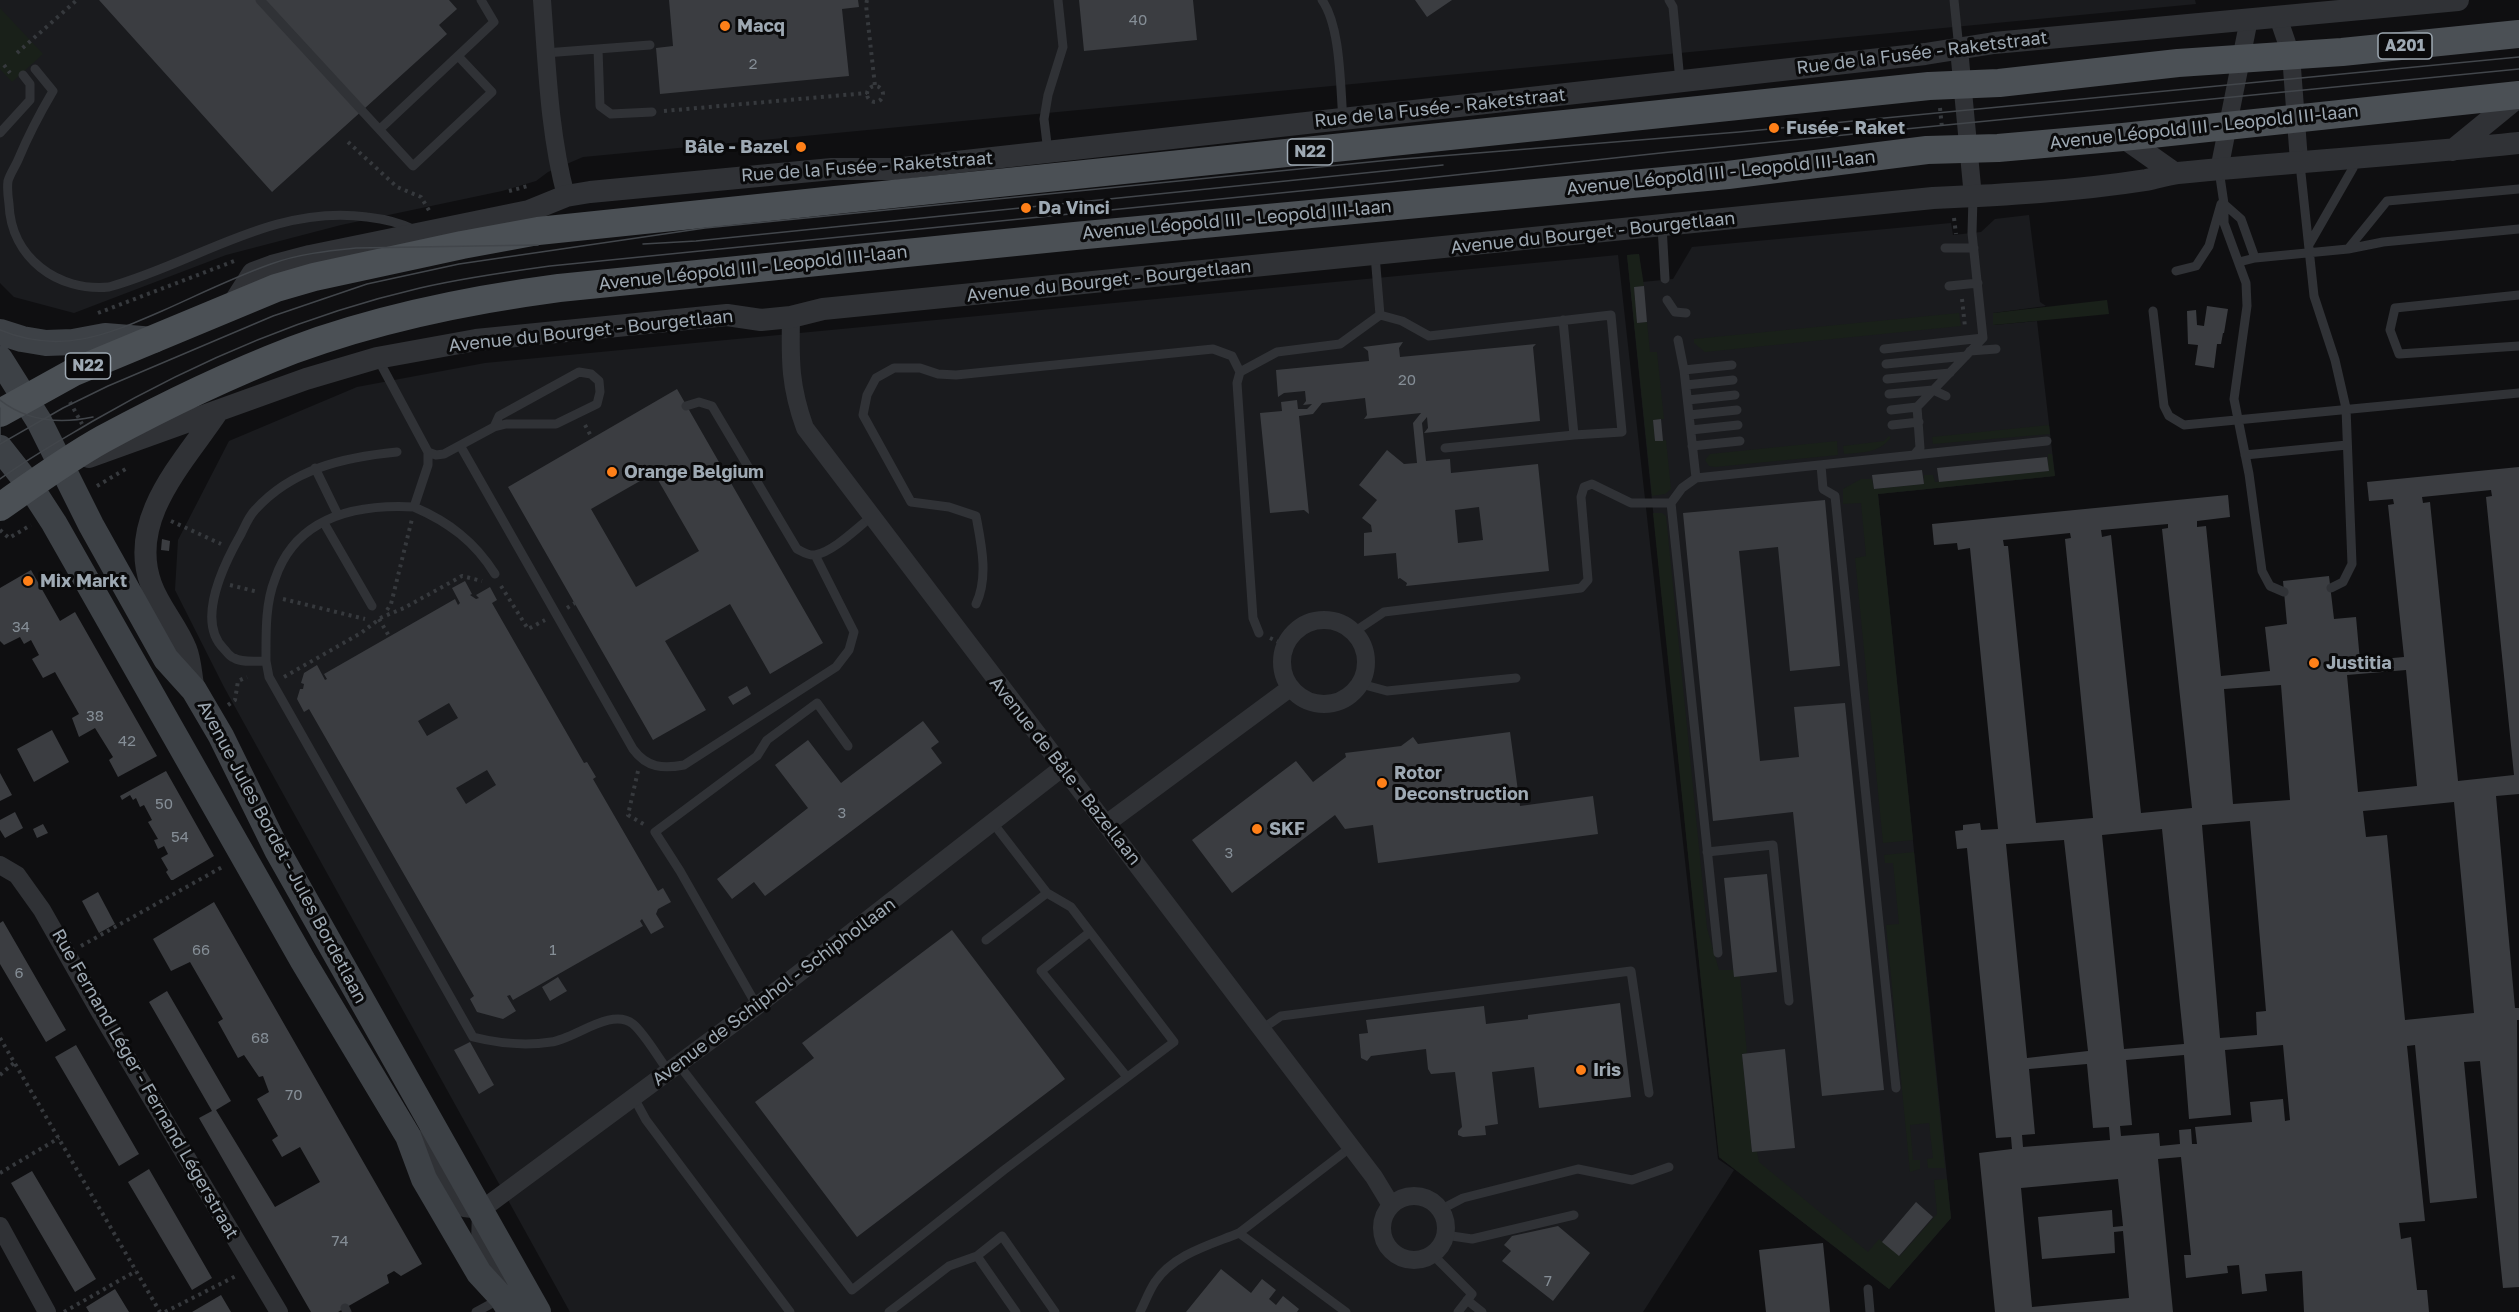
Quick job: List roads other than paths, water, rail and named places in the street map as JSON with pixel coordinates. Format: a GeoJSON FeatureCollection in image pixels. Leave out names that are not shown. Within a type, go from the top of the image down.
{"type":"FeatureCollection","features":[{"type":"Feature","properties":{"kind":"main road","name":"A201"},"geometry":{"type":"LineString","coordinates":[[2291,56],[2519,34]]}},
{"type":"Feature","properties":{"kind":"main road","name":"N22"},"geometry":{"type":"LineString","coordinates":[[0,413],[74,372],[232,306],[276,288],[314,277],[440,230],[538,231],[1929,86],[1999,83],[2178,63],[2291,56]]}},
{"type":"Feature","properties":{"kind":"main road","name":"Avenue Léopold III - Leopold III-laan"},"geometry":{"type":"LineString","coordinates":[[0,507],[62,466],[227,378],[293,350],[403,317],[486,298],[559,288],[1075,236],[1728,175],[1928,150],[2123,137],[2519,96]]}},
{"type":"Feature","properties":{"kind":"main road"},"geometry":{"type":"LineString","coordinates":[[0,332],[40,342],[73,342],[105,336],[154,340]]}},
{"type":"Feature","properties":{"kind":"main road"},"geometry":{"type":"LineString","coordinates":[[0,359],[24,398]]}},
{"type":"Feature","properties":{"kind":"main road","name":"Avenue Jules Bordet - Jules Bordetlaan"},"geometry":{"type":"LineString","coordinates":[[24,398],[62,466],[91,525],[166,659],[194,690],[221,736],[282,860],[538,1312]]}},
{"type":"Feature","properties":{"kind":"main road","name":"Avenue Jules Bordet - Jules Bordetlaan"},"geometry":{"type":"LineString","coordinates":[[0,448],[49,514],[243,855],[408,1136],[424,1179],[473,1264],[506,1305]]}},
{"type":"Feature","properties":{"kind":"street"},"geometry":{"type":"LineString","coordinates":[[542,0],[556,157],[566,196]]}},
{"type":"Feature","properties":{"kind":"street","name":"Rue de la Fusée - Raketstraat"},"geometry":{"type":"LineString","coordinates":[[232,306],[253,273],[292,260],[529,211],[566,196],[590,192],[770,173],[832,169],[894,169],[1680,81],[1995,43],[2458,0]]}},
{"type":"Feature","properties":{"kind":"street"},"geometry":{"type":"LineString","coordinates":[[2278,17],[2291,56],[2299,161]]}},
{"type":"Feature","properties":{"kind":"street"},"geometry":{"type":"LineString","coordinates":[[2219,170],[2249,19]]}},
{"type":"Feature","properties":{"kind":"street"},"geometry":{"type":"LineString","coordinates":[[1959,49],[1973,197]]}},
{"type":"Feature","properties":{"kind":"street"},"geometry":{"type":"LineString","coordinates":[[2453,150],[2519,96]]}},
{"type":"Feature","properties":{"kind":"street"},"geometry":{"type":"LineString","coordinates":[[2123,137],[2175,173]]}},
{"type":"Feature","properties":{"kind":"street","name":"Avenue du Bourget - Bourgetlaan"},"geometry":{"type":"LineString","coordinates":[[95,450],[218,411],[306,379],[377,358],[476,340],[727,315],[761,320],[791,317],[823,309],[1933,198],[2003,196],[2148,180],[2175,173],[2519,143]]}},
{"type":"Feature","properties":{"kind":"street","name":"Avenue de Bâle - Bazellaan"},"geometry":{"type":"LineString","coordinates":[[791,317],[791,370],[794,399],[805,428],[1351,1147],[1391,1205]]}},
{"type":"Feature","properties":{"kind":"street"},"geometry":{"type":"LineString","coordinates":[[194,690],[186,649],[151,584],[147,568],[147,541],[151,515],[161,494],[218,411]]}},
{"type":"Feature","properties":{"kind":"street"},"geometry":{"type":"LineString","coordinates":[[1322,620],[1334,621],[1354,632],[1362,644],[1366,657],[1366,671],[1361,684],[1346,698],[1326,705],[1306,700],[1290,688],[1283,674],[1281,659],[1285,645],[1300,627],[1322,620]]}},
{"type":"Feature","properties":{"kind":"street"},"geometry":{"type":"LineString","coordinates":[[1106,824],[1290,688]]}},
{"type":"Feature","properties":{"kind":"street","name":"Avenue de Schiphol - Schiphollaan"},"geometry":{"type":"LineString","coordinates":[[481,1210],[758,1006],[1062,768]]}},
{"type":"Feature","properties":{"kind":"street","name":"Rue Fernand Léger - Fernand Légerstraat"},"geometry":{"type":"LineString","coordinates":[[0,864],[16,875],[42,910],[101,1014],[279,1312]]}},
{"type":"Feature","properties":{"kind":"street","name":"Avenue Jules Bordet - Jules Bordetlaan"},"geometry":{"type":"LineString","coordinates":[[384,1097],[396,1106],[409,1124],[455,1201],[464,1208],[481,1210]]}},
{"type":"Feature","properties":{"kind":"street"},"geometry":{"type":"LineString","coordinates":[[1411,1196],[1422,1197],[1432,1202],[1440,1210],[1445,1220],[1445,1235],[1443,1242],[1432,1254],[1419,1260],[1408,1260],[1390,1251],[1381,1233],[1385,1213],[1391,1205],[1411,1196]]}},
{"type":"Feature","properties":{"kind":"street"},"geometry":{"type":"LineString","coordinates":[[481,1210],[480,1243],[501,1285],[506,1305]]}},
{"type":"Feature","properties":{"kind":"street"},"geometry":{"type":"LineString","coordinates":[[0,1226],[47,1312]]}},
{"type":"Feature","properties":{"kind":"lane"},"geometry":{"type":"LineString","coordinates":[[260,0],[413,166],[492,92],[458,56]]}},
{"type":"Feature","properties":{"kind":"lane"},"geometry":{"type":"LineString","coordinates":[[380,129],[494,22],[480,0]]}},
{"type":"Feature","properties":{"kind":"lane"},"geometry":{"type":"LineString","coordinates":[[1048,152],[1044,119],[1048,95],[1063,47],[1058,0]]}},
{"type":"Feature","properties":{"kind":"lane"},"geometry":{"type":"LineString","coordinates":[[1322,0],[1327,7],[1334,35],[1343,119]]}},
{"type":"Feature","properties":{"kind":"lane"},"geometry":{"type":"LineString","coordinates":[[1669,0],[1673,7],[1680,81]]}},
{"type":"Feature","properties":{"kind":"lane"},"geometry":{"type":"LineString","coordinates":[[1954,0],[1959,49]]}},
{"type":"Feature","properties":{"kind":"lane"},"geometry":{"type":"LineString","coordinates":[[545,53],[650,45]]}},
{"type":"Feature","properties":{"kind":"lane"},"geometry":{"type":"LineString","coordinates":[[598,49],[600,106],[611,114],[652,112]]}},
{"type":"Feature","properties":{"kind":"lane"},"geometry":{"type":"LineString","coordinates":[[35,69],[53,91],[28,136],[8,182],[9,214],[13,230],[25,250],[39,267],[62,282],[102,288],[125,283],[234,237],[315,215],[348,214],[440,230]]}},
{"type":"Feature","properties":{"kind":"lane"},"geometry":{"type":"LineString","coordinates":[[0,133],[30,100],[30,84],[18,76]]}},
{"type":"Feature","properties":{"kind":"lane"},"geometry":{"type":"LineString","coordinates":[[2310,248],[2353,168],[2355,159]]}},
{"type":"Feature","properties":{"kind":"lane"},"geometry":{"type":"LineString","coordinates":[[2299,161],[2314,296],[2335,360],[2346,408],[2352,564],[2343,582],[2331,588]]}},
{"type":"Feature","properties":{"kind":"lane"},"geometry":{"type":"LineString","coordinates":[[2219,170],[2224,223],[2246,283],[2247,306],[2234,399],[2246,456],[2262,571],[2270,586],[2284,592]]}},
{"type":"Feature","properties":{"kind":"lane"},"geometry":{"type":"LineString","coordinates":[[2348,249],[2387,201],[2519,189]]}},
{"type":"Feature","properties":{"kind":"lane"},"geometry":{"type":"LineString","coordinates":[[1973,197],[1974,248],[1983,338]]}},
{"type":"Feature","properties":{"kind":"lane"},"geometry":{"type":"LineString","coordinates":[[2223,201],[2241,219],[2255,258]]}},
{"type":"Feature","properties":{"kind":"lane"},"geometry":{"type":"LineString","coordinates":[[2176,270],[2196,266],[2209,246],[2223,201]]}},
{"type":"Feature","properties":{"kind":"lane"},"geometry":{"type":"LineString","coordinates":[[1662,226],[1665,279]]}},
{"type":"Feature","properties":{"kind":"lane"},"geometry":{"type":"LineString","coordinates":[[2239,262],[2310,248],[2348,249],[2383,242],[2519,229]]}},
{"type":"Feature","properties":{"kind":"lane"},"geometry":{"type":"LineString","coordinates":[[1945,248],[1974,248]]}},
{"type":"Feature","properties":{"kind":"lane"},"geometry":{"type":"LineString","coordinates":[[1375,255],[1380,315]]}},
{"type":"Feature","properties":{"kind":"lane"},"geometry":{"type":"LineString","coordinates":[[1949,286],[1978,284]]}},
{"type":"Feature","properties":{"kind":"lane"},"geometry":{"type":"LineString","coordinates":[[2519,295],[2395,308],[2390,330],[2399,354],[2519,346]]}},
{"type":"Feature","properties":{"kind":"lane"},"geometry":{"type":"LineString","coordinates":[[1667,300],[1675,312],[1686,313]]}},
{"type":"Feature","properties":{"kind":"lane"},"geometry":{"type":"LineString","coordinates":[[2153,311],[2164,406],[2169,416],[2184,425],[2209,424],[2238,418],[2519,393]]}},
{"type":"Feature","properties":{"kind":"lane"},"geometry":{"type":"LineString","coordinates":[[1380,315],[1401,321],[1429,336],[1611,315],[1622,432],[1445,448]]}},
{"type":"Feature","properties":{"kind":"lane"},"geometry":{"type":"LineString","coordinates":[[1240,372],[1277,352],[1340,344],[1380,315]]}},
{"type":"Feature","properties":{"kind":"lane"},"geometry":{"type":"LineString","coordinates":[[1563,320],[1574,435]]}},
{"type":"Feature","properties":{"kind":"lane"},"geometry":{"type":"LineString","coordinates":[[1884,349],[1983,338]]}},
{"type":"Feature","properties":{"kind":"lane"},"geometry":{"type":"LineString","coordinates":[[1891,410],[1917,407],[1983,338]]}},
{"type":"Feature","properties":{"kind":"lane"},"geometry":{"type":"LineString","coordinates":[[1678,340],[1688,400],[1696,478]]}},
{"type":"Feature","properties":{"kind":"lane"},"geometry":{"type":"LineString","coordinates":[[976,604],[982,592],[983,578],[976,516],[948,507],[911,502],[863,416],[867,395],[876,378],[894,368],[920,368],[938,374],[956,375],[1213,349],[1232,356],[1240,372],[1237,383],[1248,554],[1253,618],[1258,633]]}},
{"type":"Feature","properties":{"kind":"lane"},"geometry":{"type":"LineString","coordinates":[[1886,364],[1996,349]]}},
{"type":"Feature","properties":{"kind":"lane"},"geometry":{"type":"LineString","coordinates":[[377,358],[428,452],[428,465],[414,507]]}},
{"type":"Feature","properties":{"kind":"lane"},"geometry":{"type":"LineString","coordinates":[[1684,370],[1732,364]]}},
{"type":"Feature","properties":{"kind":"lane"},"geometry":{"type":"LineString","coordinates":[[428,452],[436,456],[461,447],[494,427],[506,424],[556,424],[597,404],[600,392],[599,381],[591,374],[579,372],[498,416],[494,427]]}},
{"type":"Feature","properties":{"kind":"lane"},"geometry":{"type":"LineString","coordinates":[[1887,379],[1950,373]]}},
{"type":"Feature","properties":{"kind":"lane"},"geometry":{"type":"LineString","coordinates":[[1686,385],[1733,380]]}},
{"type":"Feature","properties":{"kind":"lane"},"geometry":{"type":"LineString","coordinates":[[1889,394],[1933,390],[1946,396]]}},
{"type":"Feature","properties":{"kind":"lane"},"geometry":{"type":"LineString","coordinates":[[1688,400],[1735,395]]}},
{"type":"Feature","properties":{"kind":"lane"},"geometry":{"type":"LineString","coordinates":[[686,406],[699,402],[712,406],[797,549],[806,554],[815,555],[828,550],[871,517]]}},
{"type":"Feature","properties":{"kind":"lane"},"geometry":{"type":"LineString","coordinates":[[1914,455],[1920,448],[1917,407]]}},
{"type":"Feature","properties":{"kind":"lane"},"geometry":{"type":"LineString","coordinates":[[1689,415],[1737,410]]}},
{"type":"Feature","properties":{"kind":"lane"},"geometry":{"type":"LineString","coordinates":[[1892,425],[1918,422]]}},
{"type":"Feature","properties":{"kind":"lane"},"geometry":{"type":"LineString","coordinates":[[1691,430],[1738,425]]}},
{"type":"Feature","properties":{"kind":"lane"},"geometry":{"type":"LineString","coordinates":[[1692,446],[1740,441]]}},
{"type":"Feature","properties":{"kind":"lane"},"geometry":{"type":"LineString","coordinates":[[1718,953],[1671,503],[1682,488],[1696,478],[2047,441]]}},
{"type":"Feature","properties":{"kind":"lane"},"geometry":{"type":"LineString","coordinates":[[2246,456],[2347,445]]}},
{"type":"Feature","properties":{"kind":"lane"},"geometry":{"type":"LineString","coordinates":[[461,447],[641,759],[654,766],[666,769],[684,765],[836,668],[849,650],[854,632],[815,555]]}},
{"type":"Feature","properties":{"kind":"lane"},"geometry":{"type":"LineString","coordinates":[[266,661],[233,658],[219,645],[214,634],[213,622],[218,582],[232,549],[254,511],[275,492],[315,468],[344,459],[397,452]]}},
{"type":"Feature","properties":{"kind":"lane"},"geometry":{"type":"LineString","coordinates":[[1821,465],[1823,489],[1835,496],[1896,1088]]}},
{"type":"Feature","properties":{"kind":"lane"},"geometry":{"type":"LineString","coordinates":[[315,468],[338,515]]}},
{"type":"Feature","properties":{"kind":"lane"},"geometry":{"type":"LineString","coordinates":[[1354,632],[1384,612],[1581,588],[1588,580],[1581,497],[1584,487],[1592,484],[1631,503],[1671,503]]}},
{"type":"Feature","properties":{"kind":"lane"},"geometry":{"type":"LineString","coordinates":[[495,574],[487,561],[462,534],[439,518],[414,507],[362,508],[338,515],[299,538],[286,554],[274,579],[267,612],[266,661],[269,677],[472,1037],[494,1042],[552,1042],[611,1019],[622,1019],[633,1024],[674,1069],[852,1290],[1174,1042],[1071,907],[1047,894],[993,823]]}},
{"type":"Feature","properties":{"kind":"lane"},"geometry":{"type":"LineString","coordinates":[[324,523],[372,606]]}},
{"type":"Feature","properties":{"kind":"lane"},"geometry":{"type":"LineString","coordinates":[[1361,684],[1388,691],[1516,678]]}},
{"type":"Feature","properties":{"kind":"lane"},"geometry":{"type":"LineString","coordinates":[[758,1006],[655,832],[757,756],[767,740],[817,703],[848,746]]}},
{"type":"Feature","properties":{"kind":"lane"},"geometry":{"type":"LineString","coordinates":[[1707,852],[1773,845],[1789,1001]]}},
{"type":"Feature","properties":{"kind":"lane"},"geometry":{"type":"LineString","coordinates":[[986,940],[1047,894]]}},
{"type":"Feature","properties":{"kind":"lane"},"geometry":{"type":"LineString","coordinates":[[1090,932],[1041,971],[1127,1077]]}},
{"type":"Feature","properties":{"kind":"lane"},"geometry":{"type":"LineString","coordinates":[[1262,1029],[1281,1016],[1631,971],[1648,1093]]}},
{"type":"Feature","properties":{"kind":"lane"},"geometry":{"type":"LineString","coordinates":[[634,1098],[654,1131],[790,1312]]}},
{"type":"Feature","properties":{"kind":"lane"},"geometry":{"type":"LineString","coordinates":[[1140,1312],[1154,1282],[1170,1265],[1187,1255],[1239,1233],[1351,1147]]}},
{"type":"Feature","properties":{"kind":"lane"},"geometry":{"type":"LineString","coordinates":[[1440,1210],[1463,1198],[1578,1169],[1632,1180],[1669,1167]]}},
{"type":"Feature","properties":{"kind":"lane"},"geometry":{"type":"LineString","coordinates":[[1445,1235],[1473,1239],[1574,1215]]}},
{"type":"Feature","properties":{"kind":"lane"},"geometry":{"type":"LineString","coordinates":[[1239,1233],[1346,1312]]}},
{"type":"Feature","properties":{"kind":"lane"},"geometry":{"type":"LineString","coordinates":[[889,1312],[949,1266],[977,1256],[1002,1236],[1055,1312]]}},
{"type":"Feature","properties":{"kind":"lane"},"geometry":{"type":"LineString","coordinates":[[1432,1254],[1472,1294],[1458,1312]]}},
{"type":"Feature","properties":{"kind":"lane"},"geometry":{"type":"LineString","coordinates":[[977,1256],[1016,1312]]}},
{"type":"Feature","properties":{"kind":"lane"},"geometry":{"type":"LineString","coordinates":[[1868,1289],[1870,1312]]}},
{"type":"Feature","properties":{"kind":"lane"},"geometry":{"type":"LineString","coordinates":[[1467,1300],[1482,1312]]}},
{"type":"Feature","properties":{"kind":"lane"},"geometry":{"type":"LineString","coordinates":[[476,1312],[506,1305]]}},
{"type":"Feature","properties":{"kind":"tram line"},"geometry":{"type":"LineString","coordinates":[[0,444],[63,408],[108,386],[273,316],[367,284],[459,264],[705,228],[1390,160],[1739,132],[2519,57]]}},
{"type":"Feature","properties":{"kind":"tram line"},"geometry":{"type":"LineString","coordinates":[[0,479],[46,449],[132,399],[251,342],[292,326],[377,299],[436,284],[485,276],[550,266],[1670,152],[2519,69]]}},
{"type":"Feature","properties":{"kind":"tram line"},"geometry":{"type":"LineString","coordinates":[[643,244],[696,241],[1443,165]]}},
{"type":"Feature","properties":{"kind":"tram line"},"geometry":{"type":"LineString","coordinates":[[0,330],[43,341],[83,339],[142,320],[257,269],[313,253],[356,248],[538,245]]}},
{"type":"Feature","properties":{"kind":"tram line"},"geometry":{"type":"LineString","coordinates":[[0,400],[33,417],[56,420],[93,417]]}},
{"type":"Feature","properties":{"kind":"tram line"},"geometry":{"type":"LineString","coordinates":[[0,408],[0,441]]}},
{"type":"Feature","properties":{"kind":"place","name":"Macq"},"geometry":{"type":"Point","coordinates":[725,26]}},
{"type":"Feature","properties":{"kind":"place","name":"Fusée - Raket"},"geometry":{"type":"Point","coordinates":[1774,128]}},
{"type":"Feature","properties":{"kind":"place","name":"Bâle - Bazel"},"geometry":{"type":"Point","coordinates":[801,147]}},
{"type":"Feature","properties":{"kind":"place","name":"Da Vinci"},"geometry":{"type":"Point","coordinates":[1026,208]}},
{"type":"Feature","properties":{"kind":"place","name":"Orange Belgium"},"geometry":{"type":"Point","coordinates":[612,472]}},
{"type":"Feature","properties":{"kind":"place","name":"Mix Markt"},"geometry":{"type":"Point","coordinates":[28,581]}},
{"type":"Feature","properties":{"kind":"place","name":"Justitia"},"geometry":{"type":"Point","coordinates":[2314,663]}},
{"type":"Feature","properties":{"kind":"place","name":"Rotor Deconstruction"},"geometry":{"type":"Point","coordinates":[1382,783]}},
{"type":"Feature","properties":{"kind":"place","name":"SKF"},"geometry":{"type":"Point","coordinates":[1257,829]}},
{"type":"Feature","properties":{"kind":"place","name":"Iris"},"geometry":{"type":"Point","coordinates":[1581,1070]}}]}
